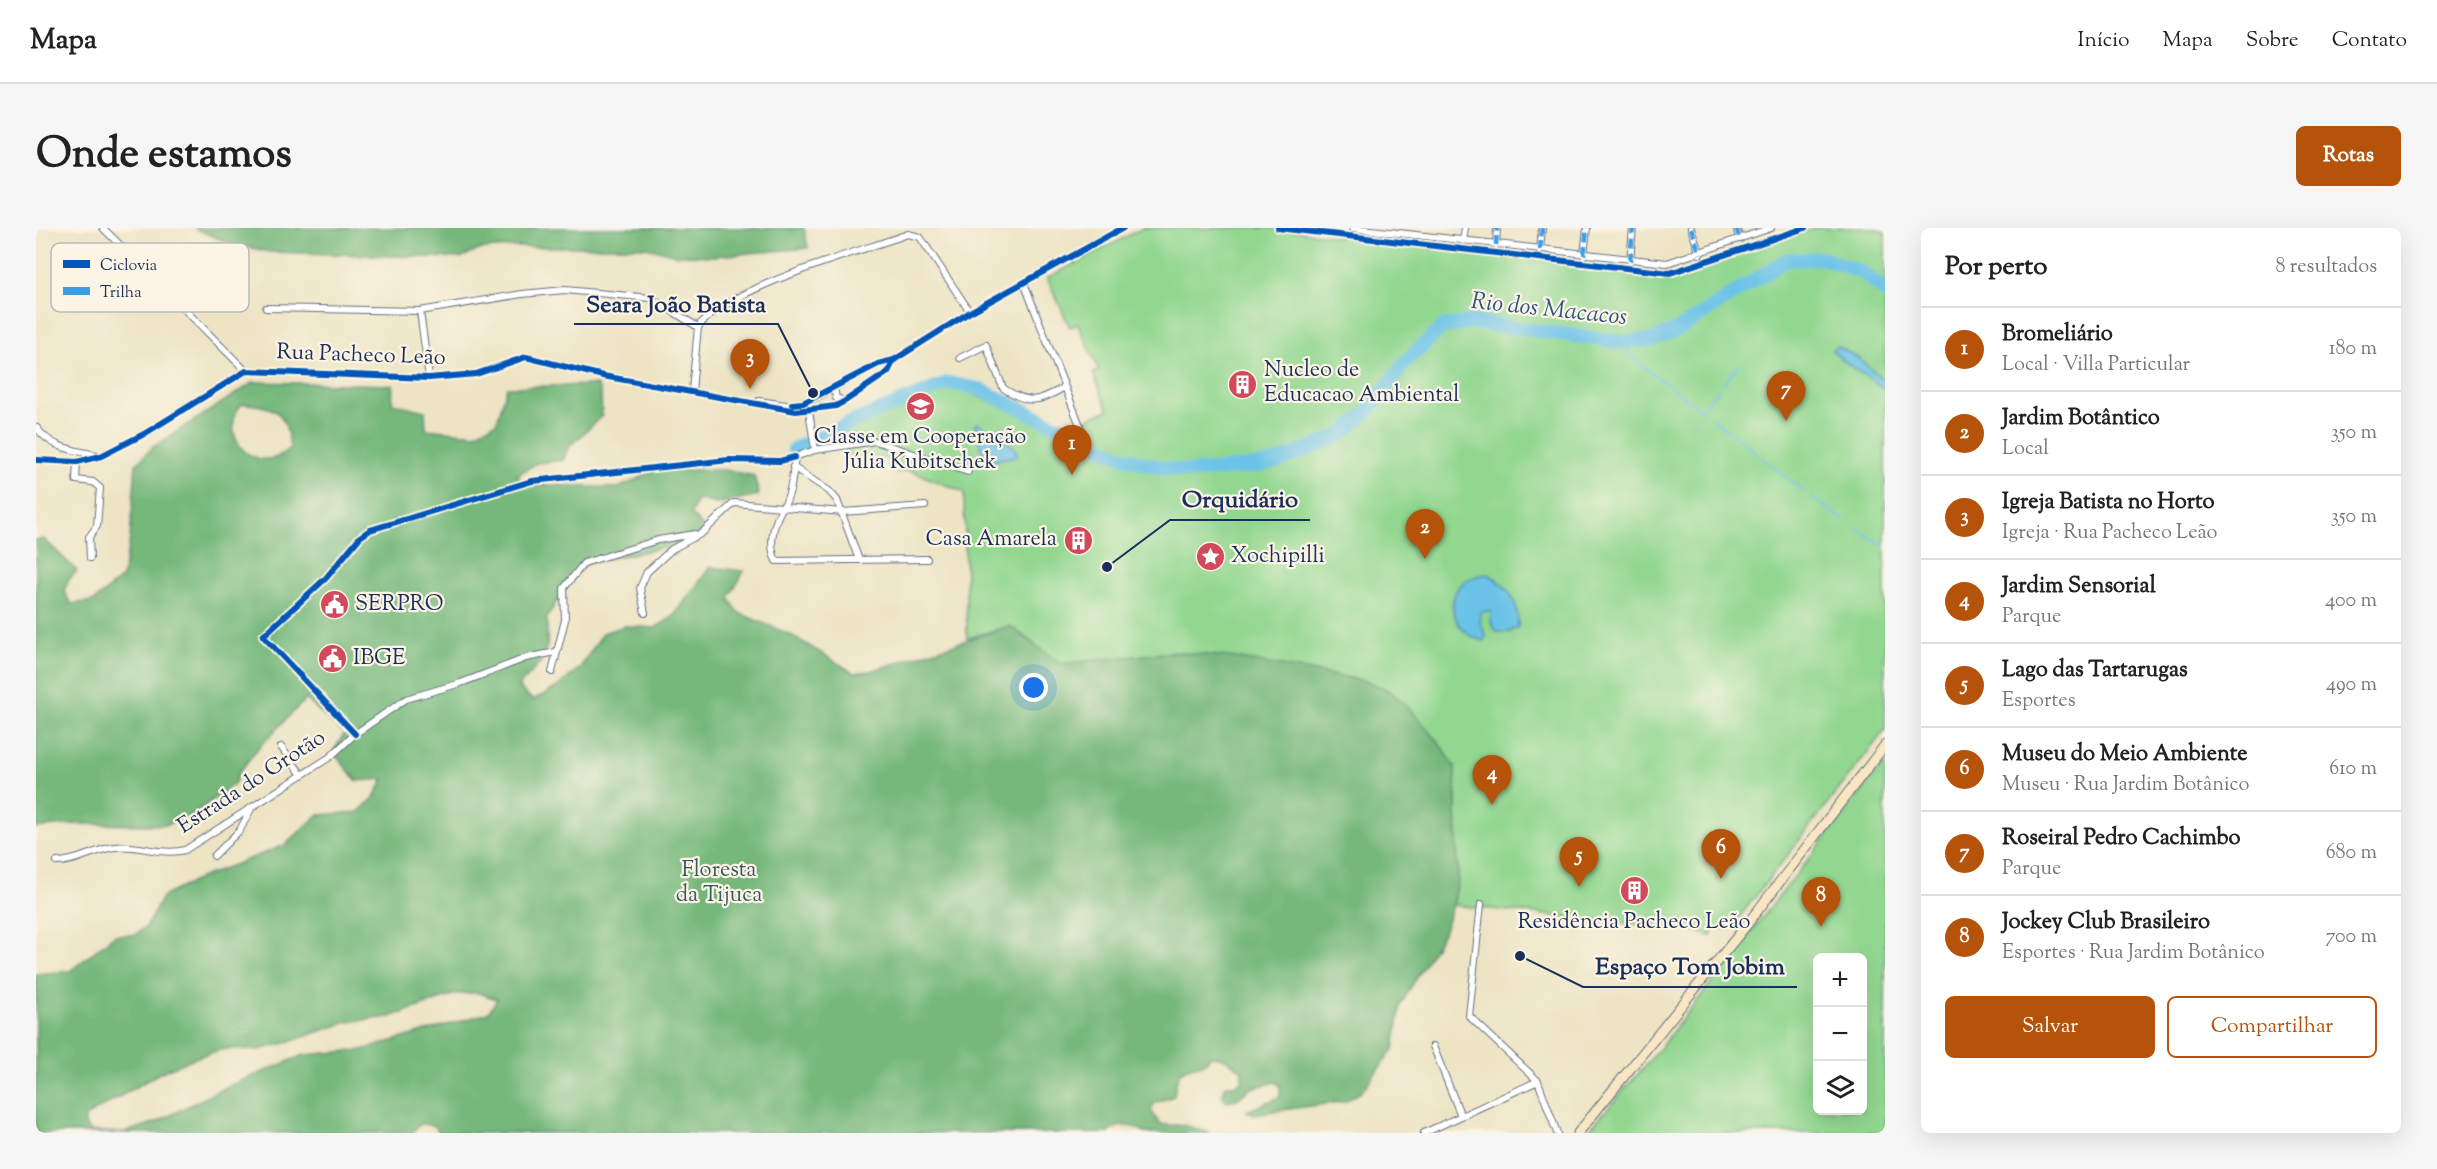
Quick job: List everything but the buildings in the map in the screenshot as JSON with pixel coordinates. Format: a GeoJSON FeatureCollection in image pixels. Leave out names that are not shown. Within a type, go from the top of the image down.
{"type":"FeatureCollection","features":[{"type":"Feature","properties":{"kind":"main road"},"geometry":{"type":"LineString","coordinates":[[1578,1133],[1745,927],[1885,745]]}},
{"type":"Feature","properties":{"kind":"street"},"geometry":{"type":"LineString","coordinates":[[104,228],[119,243]]}},
{"type":"Feature","properties":{"kind":"street","name":"Rua Pacheco Leão"},"geometry":{"type":"LineString","coordinates":[[738,400],[786,405],[803,404],[878,364],[894,360],[970,312],[1123,228]]}},
{"type":"Feature","properties":{"kind":"street"},"geometry":{"type":"LineString","coordinates":[[1353,228],[1413,232],[1496,245],[1630,261],[1671,263],[1771,228]]}},
{"type":"Feature","properties":{"kind":"street"},"geometry":{"type":"LineString","coordinates":[[1463,241],[1465,228]]}},
{"type":"Feature","properties":{"kind":"street"},"geometry":{"type":"LineString","coordinates":[[1496,245],[1497,228]]}},
{"type":"Feature","properties":{"kind":"street"},"geometry":{"type":"LineString","coordinates":[[1540,250],[1542,228]]}},
{"type":"Feature","properties":{"kind":"street"},"geometry":{"type":"LineString","coordinates":[[1584,255],[1587,228]]}},
{"type":"Feature","properties":{"kind":"street"},"geometry":{"type":"LineString","coordinates":[[1630,261],[1633,228]]}},
{"type":"Feature","properties":{"kind":"street"},"geometry":{"type":"LineString","coordinates":[[1691,228],[1700,254]]}},
{"type":"Feature","properties":{"kind":"street"},"geometry":{"type":"LineString","coordinates":[[1736,228],[1740,239]]}},
{"type":"Feature","properties":{"kind":"street"},"geometry":{"type":"LineString","coordinates":[[692,391],[698,327],[711,314],[747,292],[908,234],[920,237],[970,312]]}},
{"type":"Feature","properties":{"kind":"street"},"geometry":{"type":"LineString","coordinates":[[1024,283],[1080,428]]}},
{"type":"Feature","properties":{"kind":"street"},"geometry":{"type":"LineString","coordinates":[[266,308],[420,311],[522,294],[565,290],[651,298],[698,327]]}},
{"type":"Feature","properties":{"kind":"street"},"geometry":{"type":"LineString","coordinates":[[420,311],[429,378]]}},
{"type":"Feature","properties":{"kind":"street"},"geometry":{"type":"LineString","coordinates":[[187,312],[246,371]]}},
{"type":"Feature","properties":{"kind":"street"},"geometry":{"type":"LineString","coordinates":[[960,358],[986,345],[1003,388],[1026,399],[1039,401],[1063,388]]}},
{"type":"Feature","properties":{"kind":"street","name":"Rua Pacheco Leão"},"geometry":{"type":"LineString","coordinates":[[36,460],[77,462],[101,456],[144,434],[246,371],[429,378],[476,374],[526,357],[603,376],[796,411],[811,411],[845,401],[888,372],[894,360]]}},
{"type":"Feature","properties":{"kind":"street"},"geometry":{"type":"LineString","coordinates":[[834,387],[836,398],[845,401]]}},
{"type":"Feature","properties":{"kind":"street"},"geometry":{"type":"LineString","coordinates":[[815,450],[811,411],[816,398]]}},
{"type":"Feature","properties":{"kind":"street"},"geometry":{"type":"LineString","coordinates":[[36,427],[44,439],[56,446],[101,456]]}},
{"type":"Feature","properties":{"kind":"street"},"geometry":{"type":"LineString","coordinates":[[356,734],[263,636],[326,578],[360,537],[370,530],[532,481],[729,460],[780,460],[815,450],[875,441],[968,472]]}},
{"type":"Feature","properties":{"kind":"street"},"geometry":{"type":"LineString","coordinates":[[795,457],[785,503],[780,507],[773,535],[776,561],[927,559]]}},
{"type":"Feature","properties":{"kind":"street"},"geometry":{"type":"LineString","coordinates":[[77,462],[77,480],[93,482],[100,488],[98,524],[89,537],[90,558]]}},
{"type":"Feature","properties":{"kind":"street"},"geometry":{"type":"LineString","coordinates":[[794,467],[830,491],[843,512],[859,560]]}},
{"type":"Feature","properties":{"kind":"street"},"geometry":{"type":"LineString","coordinates":[[645,613],[640,588],[647,572],[672,549],[702,533],[734,503],[843,512],[925,506]]}},
{"type":"Feature","properties":{"kind":"street"},"geometry":{"type":"LineString","coordinates":[[552,672],[565,620],[564,588],[584,563],[658,540],[702,533]]}},
{"type":"Feature","properties":{"kind":"street","name":"Estrada do Grotão"},"geometry":{"type":"LineString","coordinates":[[57,862],[92,856],[117,846],[166,852],[185,850],[330,757],[356,734],[410,697],[461,683],[526,658],[556,652]]}},
{"type":"Feature","properties":{"kind":"street"},"geometry":{"type":"LineString","coordinates":[[282,747],[302,775]]}},
{"type":"Feature","properties":{"kind":"street"},"geometry":{"type":"LineString","coordinates":[[213,856],[240,830],[251,808]]}},
{"type":"Feature","properties":{"kind":"street"},"geometry":{"type":"LineString","coordinates":[[1480,904],[1469,1016],[1538,1081],[1557,1133]]}},
{"type":"Feature","properties":{"kind":"street"},"geometry":{"type":"LineString","coordinates":[[1433,1046],[1461,1116]]}},
{"type":"Feature","properties":{"kind":"street"},"geometry":{"type":"LineString","coordinates":[[1424,1133],[1538,1081]]}},
{"type":"Feature","properties":{"kind":"green space"},"geometry":{"type":"Polygon","coordinates":[[[194,228],[804,228],[808,248],[716,256],[676,255],[646,247],[512,247],[481,249],[461,258],[271,252],[249,248],[249,243],[229,243],[194,228]]]}},
{"type":"Feature","properties":{"kind":"green space"},"geometry":{"type":"Polygon","coordinates":[[[1143,228],[1267,228],[1670,275],[1814,228],[1874,228],[1885,233],[1885,730],[1730,929],[1715,929],[1711,936],[1691,930],[1453,905],[1458,880],[1455,767],[1437,740],[1404,703],[1174,652],[1060,664],[1010,626],[967,638],[964,492],[911,471],[892,472],[887,458],[844,454],[836,432],[950,384],[1058,431],[1108,410],[1093,373],[1099,370],[1078,324],[1070,327],[1047,278],[1143,228]]]}},
{"type":"Feature","properties":{"kind":"green space","name":"Floresta da Tijuca"},"geometry":{"type":"Polygon","coordinates":[[[254,382],[393,385],[392,403],[425,411],[426,429],[475,434],[497,422],[507,387],[597,385],[601,394],[602,416],[568,448],[563,460],[537,463],[517,475],[524,484],[618,488],[657,470],[725,470],[754,476],[759,495],[716,504],[697,499],[691,514],[705,529],[673,556],[663,548],[589,562],[571,579],[547,617],[547,646],[540,663],[518,687],[533,700],[556,688],[580,668],[603,633],[625,626],[655,628],[673,617],[710,567],[744,571],[729,598],[739,613],[791,635],[854,673],[871,671],[1010,626],[1060,664],[1174,652],[1230,657],[1366,681],[1386,689],[1404,703],[1437,740],[1455,767],[1458,880],[1453,905],[1443,933],[1401,1004],[1394,1049],[1361,1092],[1346,1101],[1254,1114],[1247,1111],[1280,1097],[1280,1086],[1276,1082],[1251,1088],[1237,1099],[1227,1101],[1222,1095],[1226,1085],[1234,1085],[1242,1081],[1242,1070],[1223,1058],[1210,1056],[1205,1063],[1182,1071],[1177,1079],[1174,1096],[1155,1103],[1151,1110],[1162,1124],[1180,1125],[1210,1133],[1145,1133],[1137,1128],[1124,1126],[1111,1129],[1110,1133],[440,1133],[434,1125],[420,1124],[411,1133],[123,1133],[36,1133],[36,974],[70,971],[115,935],[134,935],[146,927],[162,897],[205,876],[285,845],[318,815],[358,812],[373,799],[384,779],[357,781],[333,752],[344,734],[306,699],[258,748],[240,771],[234,784],[195,813],[166,825],[74,824],[36,828],[36,540],[44,539],[77,571],[69,579],[64,591],[71,604],[94,601],[122,577],[130,539],[136,464],[153,447],[254,382]],[[242,404],[236,413],[234,433],[244,450],[262,459],[276,457],[290,449],[286,427],[278,414],[265,407],[242,404]],[[478,993],[456,994],[390,1017],[347,1022],[258,1050],[224,1049],[200,1056],[161,1072],[85,1117],[85,1125],[89,1131],[123,1133],[157,1122],[226,1087],[304,1055],[362,1050],[488,1013],[497,999],[478,993]]]}},
{"type":"Feature","properties":{"kind":"green space"},"geometry":{"type":"Polygon","coordinates":[[[1885,762],[1885,1133],[1586,1133],[1651,1059],[1885,762]]]}},
{"type":"Feature","properties":{"kind":"water"},"geometry":{"type":"Polygon","coordinates":[[[1837,346],[1858,358],[1885,381],[1885,389],[1836,354],[1832,350],[1837,346]]]}},
{"type":"Feature","properties":{"kind":"water"},"geometry":{"type":"Polygon","coordinates":[[[978,423],[1014,447],[1018,456],[986,462],[975,425],[978,423]]]}},
{"type":"Feature","properties":{"kind":"water"},"geometry":{"type":"Polygon","coordinates":[[[1488,574],[1502,584],[1511,596],[1517,610],[1518,627],[1510,632],[1497,632],[1491,622],[1491,611],[1481,612],[1480,621],[1486,637],[1484,641],[1470,635],[1461,627],[1455,616],[1453,605],[1455,594],[1461,584],[1472,577],[1488,574]]]}},
{"type":"Feature","properties":{"kind":"waterway","name":"Rio dos Macacos"},"geometry":{"type":"LineString","coordinates":[[794,449],[852,422],[948,383],[979,389],[1120,456],[1162,468],[1192,472],[1257,466],[1279,461],[1341,435],[1369,410],[1407,360],[1443,327],[1472,322],[1621,342],[1652,340],[1677,330],[1786,260],[1823,258],[1863,273],[1885,292]]}},
{"type":"Feature","properties":{"kind":"waterway"},"geometry":{"type":"LineString","coordinates":[[1621,342],[1643,366],[1703,411]]}},
{"type":"Feature","properties":{"kind":"waterway"},"geometry":{"type":"LineString","coordinates":[[1724,383],[1739,365]]}},
{"type":"Feature","properties":{"kind":"waterway"},"geometry":{"type":"LineString","coordinates":[[1706,404],[1719,389]]}},
{"type":"Feature","properties":{"kind":"waterway"},"geometry":{"type":"LineString","coordinates":[[1712,418],[1758,454]]}},
{"type":"Feature","properties":{"kind":"waterway"},"geometry":{"type":"LineString","coordinates":[[1762,458],[1804,492]]}},
{"type":"Feature","properties":{"kind":"waterway"},"geometry":{"type":"LineString","coordinates":[[1812,498],[1844,520]]}},
{"type":"Feature","properties":{"kind":"waterway"},"geometry":{"type":"LineString","coordinates":[[1857,528],[1885,547]]}},
{"type":"Feature","properties":{"kind":"marked path"},"geometry":{"type":"LineString","coordinates":[[1496,245],[1497,228]]}},
{"type":"Feature","properties":{"kind":"marked path"},"geometry":{"type":"LineString","coordinates":[[1540,250],[1542,228]]}},
{"type":"Feature","properties":{"kind":"marked path"},"geometry":{"type":"LineString","coordinates":[[1584,255],[1587,228]]}},
{"type":"Feature","properties":{"kind":"marked path"},"geometry":{"type":"LineString","coordinates":[[1630,261],[1633,228]]}},
{"type":"Feature","properties":{"kind":"marked path"},"geometry":{"type":"LineString","coordinates":[[1691,228],[1700,254]]}},
{"type":"Feature","properties":{"kind":"marked path"},"geometry":{"type":"LineString","coordinates":[[1736,228],[1740,239]]}},
{"type":"Feature","properties":{"kind":"cycle path"},"geometry":{"type":"LineString","coordinates":[[792,404],[803,403],[878,364],[894,360],[970,312],[1123,228]]}},
{"type":"Feature","properties":{"kind":"cycle path"},"geometry":{"type":"LineString","coordinates":[[1278,228],[1670,273],[1805,228]]}},
{"type":"Feature","properties":{"kind":"cycle path"},"geometry":{"type":"LineString","coordinates":[[36,460],[77,462],[101,456],[144,434],[246,371],[429,378],[476,374],[526,357],[603,376],[796,411],[836,406],[888,372],[894,360]]}},
{"type":"Feature","properties":{"kind":"cycle path"},"geometry":{"type":"LineString","coordinates":[[355,734],[263,636],[326,578],[360,537],[370,530],[532,481],[729,460],[780,461],[795,457]]}},
{"type":"Feature","properties":{"kind":"place","name":"Nucleo de Educacao Ambiental"},"geometry":{"type":"Point","coordinates":[1243,384]}},
{"type":"Feature","properties":{"kind":"place","name":"Igreja Batista no Horto"},"geometry":{"type":"Point","coordinates":[750,389]}},
{"type":"Feature","properties":{"kind":"place","name":"Seara João Batista"},"geometry":{"type":"Point","coordinates":[813,393]}},
{"type":"Feature","properties":{"kind":"place","name":"Classe em Cooperação Júlia Kubitschek"},"geometry":{"type":"Point","coordinates":[920,406]}},
{"type":"Feature","properties":{"kind":"place","name":"Roseiral Pedro Cachimbo"},"geometry":{"type":"Point","coordinates":[1786,421]}},
{"type":"Feature","properties":{"kind":"place","name":"Bromeliário"},"geometry":{"type":"Point","coordinates":[1072,475]}},
{"type":"Feature","properties":{"kind":"place","name":"Casa Amarela"},"geometry":{"type":"Point","coordinates":[1078,540]}},
{"type":"Feature","properties":{"kind":"place","name":"Xochipilli"},"geometry":{"type":"Point","coordinates":[1210,557]}},
{"type":"Feature","properties":{"kind":"place","name":"Jardim Botântico"},"geometry":{"type":"Point","coordinates":[1425,559]}},
{"type":"Feature","properties":{"kind":"place","name":"Orquidário"},"geometry":{"type":"Point","coordinates":[1107,567]}},
{"type":"Feature","properties":{"kind":"place","name":"SERPRO"},"geometry":{"type":"Point","coordinates":[334,605]}},
{"type":"Feature","properties":{"kind":"place","name":"IBGE"},"geometry":{"type":"Point","coordinates":[332,659]}},
{"type":"Feature","properties":{"kind":"place","name":"Jardim Sensorial"},"geometry":{"type":"Point","coordinates":[1492,805]}},
{"type":"Feature","properties":{"kind":"place","name":"Museu do Meio Ambiente"},"geometry":{"type":"Point","coordinates":[1721,879]}},
{"type":"Feature","properties":{"kind":"place","name":"Lago das Tartarugas"},"geometry":{"type":"Point","coordinates":[1579,887]}},
{"type":"Feature","properties":{"kind":"place","name":"Residência Pacheco Leão"},"geometry":{"type":"Point","coordinates":[1634,891]}},
{"type":"Feature","properties":{"kind":"place","name":"Jockey Club Brasileiro"},"geometry":{"type":"Point","coordinates":[1821,927]}},
{"type":"Feature","properties":{"kind":"place","name":"Espaço Tom Jobim"},"geometry":{"type":"Point","coordinates":[1520,956]}}]}
